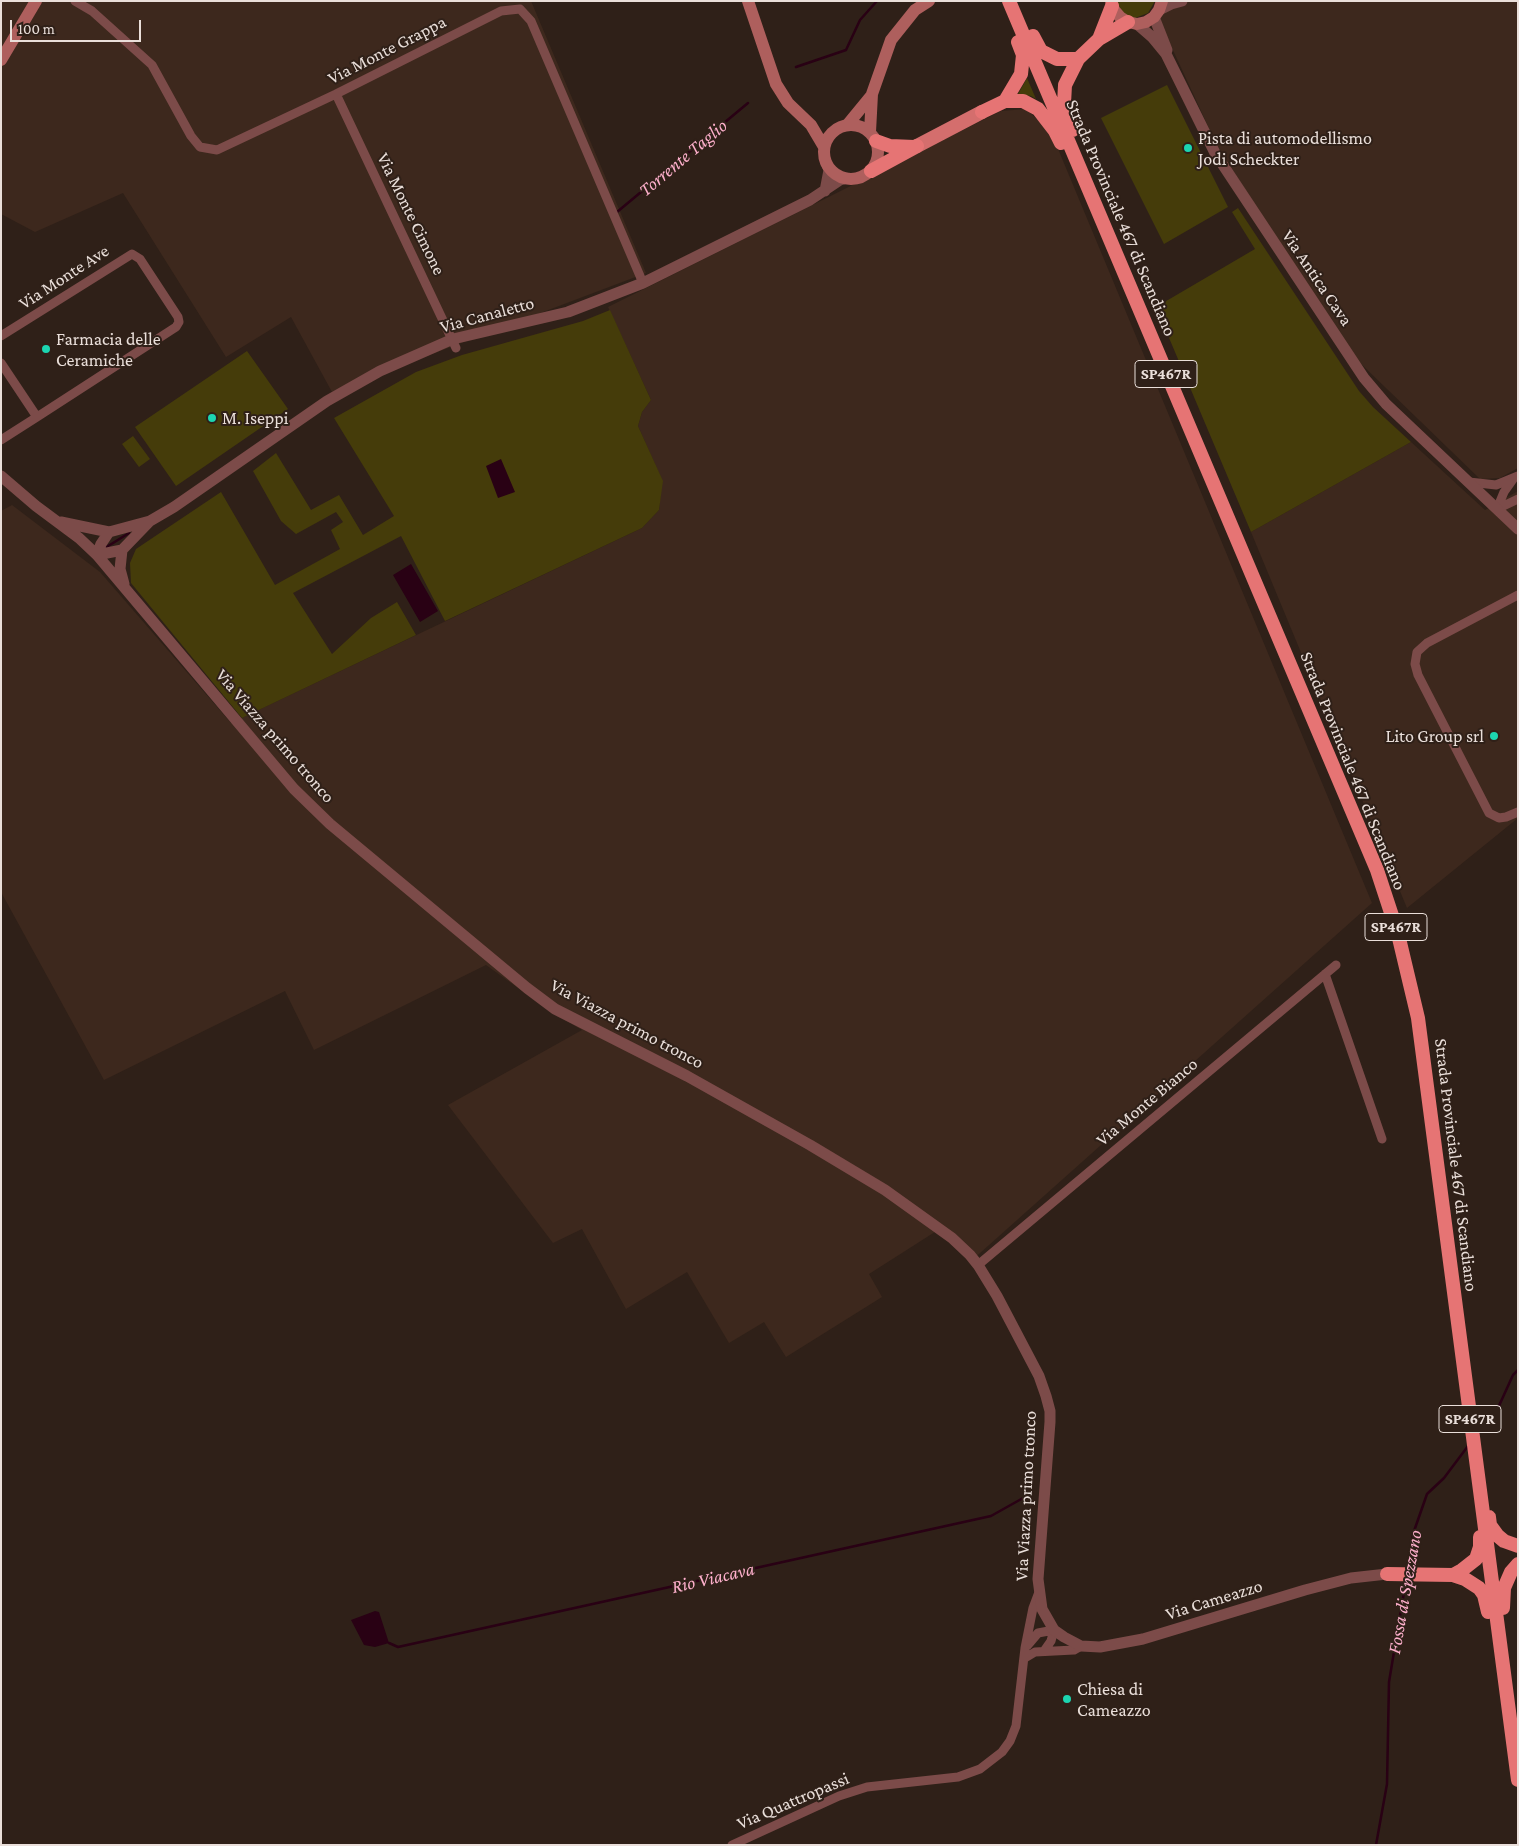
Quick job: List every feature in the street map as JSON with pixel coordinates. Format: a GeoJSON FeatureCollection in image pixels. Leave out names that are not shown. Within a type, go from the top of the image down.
{"type":"FeatureCollection","features":[{"type":"Feature","properties":{"kind":"highway"},"geometry":{"type":"LineString","coordinates":[[1002,1],[1023,54],[1021,74],[1005,100]]}},
{"type":"Feature","properties":{"kind":"highway","name":"Strada Provinciale 467 di Scandiano"},"geometry":{"type":"LineString","coordinates":[[1010,1],[1377,870],[1398,934],[1418,1018],[1518,1780]]}},
{"type":"Feature","properties":{"kind":"highway"},"geometry":{"type":"LineString","coordinates":[[1015,1],[1041,51],[1057,59],[1078,59]]}},
{"type":"Feature","properties":{"kind":"highway"},"geometry":{"type":"LineString","coordinates":[[1099,39],[1112,4]]}},
{"type":"Feature","properties":{"kind":"highway"},"geometry":{"type":"LineString","coordinates":[[1099,215],[1084,160],[1064,104],[1065,85],[1078,59],[1099,39],[1132,23]]}},
{"type":"Feature","properties":{"kind":"highway"},"geometry":{"type":"LineString","coordinates":[[982,112],[1005,100],[1023,101],[1038,109],[1055,131],[1099,215]]}},
{"type":"Feature","properties":{"kind":"highway"},"geometry":{"type":"LineString","coordinates":[[873,137],[896,147],[917,146]]}},
{"type":"Feature","properties":{"kind":"highway"},"geometry":{"type":"LineString","coordinates":[[871,170],[917,146]]}},
{"type":"Feature","properties":{"kind":"highway"},"geometry":{"type":"LineString","coordinates":[[1480,1491],[1486,1499],[1490,1525],[1494,1531],[1504,1541],[1518,1546]]}},
{"type":"Feature","properties":{"kind":"highway"},"geometry":{"type":"LineString","coordinates":[[1452,1575],[1472,1564],[1479,1553],[1479,1523],[1482,1511]]}},
{"type":"Feature","properties":{"kind":"highway"},"geometry":{"type":"LineString","coordinates":[[1387,1574],[1452,1575],[1465,1579],[1479,1588],[1484,1595],[1493,1630],[1500,1641],[1506,1638],[1502,1602],[1504,1588],[1511,1572],[1518,1564]]}},
{"type":"Feature","properties":{"kind":"main road"},"geometry":{"type":"LineString","coordinates":[[1,60],[36,1]]}},
{"type":"Feature","properties":{"kind":"main road"},"geometry":{"type":"LineString","coordinates":[[748,1],[776,84],[788,103],[811,125],[824,148],[826,162],[836,174],[846,178],[857,178],[871,170],[878,156],[873,137],[872,94]]}},
{"type":"Feature","properties":{"kind":"main road"},"geometry":{"type":"LineString","coordinates":[[848,124],[872,94],[891,40],[915,10],[929,1]]}},
{"type":"Feature","properties":{"kind":"main road"},"geometry":{"type":"LineString","coordinates":[[1112,4],[1117,14],[1132,23],[1146,22],[1159,9]]}},
{"type":"Feature","properties":{"kind":"main road"},"geometry":{"type":"LineString","coordinates":[[917,146],[982,112]]}},
{"type":"Feature","properties":{"kind":"main road"},"geometry":{"type":"LineString","coordinates":[[824,148],[828,137],[835,129],[848,124],[858,125],[873,137]]}},
{"type":"Feature","properties":{"kind":"main road"},"geometry":{"type":"LineString","coordinates":[[811,125],[835,129]]}},
{"type":"Feature","properties":{"kind":"street","name":"Via Monte Grappa"},"geometry":{"type":"LineString","coordinates":[[75,1],[92,11],[152,65],[191,136],[200,147],[217,150],[336,94],[501,11],[520,9],[531,21],[642,283]]}},
{"type":"Feature","properties":{"kind":"street"},"geometry":{"type":"LineString","coordinates":[[1159,9],[1182,1]]}},
{"type":"Feature","properties":{"kind":"street","name":"Via Antica Cava"},"geometry":{"type":"LineString","coordinates":[[1159,9],[1167,50],[1166,54]]}},
{"type":"Feature","properties":{"kind":"street","name":"Via Antica Cava"},"geometry":{"type":"LineString","coordinates":[[1132,23],[1152,37],[1166,54],[1215,153],[1364,378],[1386,404],[1518,529]]}},
{"type":"Feature","properties":{"kind":"street","name":"Via Monte Cimone"},"geometry":{"type":"LineString","coordinates":[[336,94],[455,343]]}},
{"type":"Feature","properties":{"kind":"street"},"geometry":{"type":"LineString","coordinates":[[825,190],[829,170],[826,162]]}},
{"type":"Feature","properties":{"kind":"street","name":"Via Canaletto"},"geometry":{"type":"LineString","coordinates":[[59,522],[109,532],[150,521],[174,508],[327,401],[380,371],[455,343],[568,312],[642,283],[794,208],[846,178]]}},
{"type":"Feature","properties":{"kind":"street","name":"Via Monte Ave"},"geometry":{"type":"LineString","coordinates":[[1,336],[132,254],[140,259],[178,317],[176,327],[37,417]]}},
{"type":"Feature","properties":{"kind":"street"},"geometry":{"type":"LineString","coordinates":[[1,363],[37,417],[1,440]]}},
{"type":"Feature","properties":{"kind":"street","name":"Via Viazza primo tronco"},"geometry":{"type":"LineString","coordinates":[[1,476],[36,506],[79,538],[96,555],[294,789],[330,824],[527,988],[555,1009],[687,1076],[810,1145],[885,1190],[952,1238],[978,1265],[997,1296],[1039,1376],[1050,1410],[1038,1579],[1042,1609],[1054,1630]]}},
{"type":"Feature","properties":{"kind":"street"},"geometry":{"type":"LineString","coordinates":[[1469,482],[1496,485],[1516,477]]}},
{"type":"Feature","properties":{"kind":"street"},"geometry":{"type":"LineString","coordinates":[[1497,509],[1504,492],[1516,477]]}},
{"type":"Feature","properties":{"kind":"street"},"geometry":{"type":"LineString","coordinates":[[1497,509],[1518,499]]}},
{"type":"Feature","properties":{"kind":"street","name":"Via Canaletto"},"geometry":{"type":"LineString","coordinates":[[122,550],[150,521]]}},
{"type":"Feature","properties":{"kind":"street"},"geometry":{"type":"LineString","coordinates":[[96,555],[109,532]]}},
{"type":"Feature","properties":{"kind":"street"},"geometry":{"type":"LineString","coordinates":[[96,555],[122,550],[120,569],[124,586]]}},
{"type":"Feature","properties":{"kind":"street"},"geometry":{"type":"LineString","coordinates":[[1518,595],[1427,643],[1417,652],[1415,664],[1418,675],[1489,813],[1499,818],[1518,812]]}},
{"type":"Feature","properties":{"kind":"street","name":"Via Monte Bianco"},"geometry":{"type":"LineString","coordinates":[[978,1265],[1336,964]]}},
{"type":"Feature","properties":{"kind":"street"},"geometry":{"type":"LineString","coordinates":[[1325,974],[1382,1139]]}},
{"type":"Feature","properties":{"kind":"street","name":"Via Cameazzo"},"geometry":{"type":"LineString","coordinates":[[1054,1630],[1081,1646],[1100,1647],[1143,1639],[1351,1578],[1387,1574]]}},
{"type":"Feature","properties":{"kind":"street","name":"Via Quattropassi"},"geometry":{"type":"LineString","coordinates":[[732,1845],[839,1796],[868,1787],[958,1777],[980,1769],[1002,1752],[1010,1741],[1016,1726],[1025,1648],[1033,1608],[1039,1592]]}},
{"type":"Feature","properties":{"kind":"street"},"geometry":{"type":"LineString","coordinates":[[1025,1648],[1038,1633],[1054,1630],[1051,1641],[1044,1651]]}},
{"type":"Feature","properties":{"kind":"street"},"geometry":{"type":"LineString","coordinates":[[1025,1658],[1035,1652],[1074,1650],[1081,1646]]}},
{"type":"Feature","properties":{"kind":"shaded area"},"geometry":{"type":"Polygon","coordinates":[[[1,1],[531,1],[646,273],[332,392],[291,317],[226,357],[123,193],[35,232],[1,214],[1,1]]]}},
{"type":"Feature","properties":{"kind":"shaded area"},"geometry":{"type":"Polygon","coordinates":[[[1116,1],[1155,1],[1148,13],[1135,18],[1125,16],[1116,1]]]}},
{"type":"Feature","properties":{"kind":"shaded area"},"geometry":{"type":"Polygon","coordinates":[[[1155,1],[1518,1],[1518,468],[1500,478],[1480,479],[1356,359],[1219,150],[1160,22],[1155,1]]]}},
{"type":"Feature","properties":{"kind":"shaded area"},"geometry":{"type":"Polygon","coordinates":[[[1027,78],[1036,99],[1031,96],[1018,94],[1027,78]]]}},
{"type":"Feature","properties":{"kind":"shaded area"},"geometry":{"type":"Polygon","coordinates":[[[1167,85],[1228,207],[1164,244],[1101,118],[1167,85]]]}},
{"type":"Feature","properties":{"kind":"shaded area"},"geometry":{"type":"Polygon","coordinates":[[[1026,109],[1051,132],[1372,903],[970,1262],[938,1230],[869,1274],[882,1297],[786,1357],[764,1322],[729,1343],[687,1272],[626,1309],[582,1229],[553,1243],[448,1105],[582,1030],[553,1013],[486,965],[314,1050],[285,991],[104,1080],[1,892],[1,511],[12,505],[100,572],[231,723],[642,528],[659,510],[662,480],[638,426],[642,412],[651,400],[608,307],[1001,111],[1026,109]]]}},
{"type":"Feature","properties":{"kind":"shaded area"},"geometry":{"type":"Polygon","coordinates":[[[1238,208],[1359,391],[1373,407],[1411,442],[1251,532],[1156,307],[1255,249],[1232,212],[1238,208]]]}},
{"type":"Feature","properties":{"kind":"shaded area"},"geometry":{"type":"Polygon","coordinates":[[[610,310],[651,400],[642,412],[638,426],[663,481],[659,510],[642,528],[445,621],[401,536],[293,593],[332,654],[371,618],[397,602],[416,635],[242,718],[131,583],[130,563],[136,549],[221,492],[275,585],[340,549],[331,530],[343,522],[336,512],[296,534],[281,521],[253,471],[276,453],[311,510],[339,495],[363,535],[394,516],[334,418],[416,372],[462,355],[583,321],[610,310]]]}},
{"type":"Feature","properties":{"kind":"shaded area","name":"M. Iseppi"},"geometry":{"type":"Polygon","coordinates":[[[247,351],[288,409],[176,486],[135,427],[247,351]]]}},
{"type":"Feature","properties":{"kind":"shaded area"},"geometry":{"type":"Polygon","coordinates":[[[133,436],[150,459],[139,467],[122,444],[133,436]]]}},
{"type":"Feature","properties":{"kind":"shaded area"},"geometry":{"type":"Polygon","coordinates":[[[1411,442],[1485,510],[1518,491],[1518,818],[1407,908],[1251,532],[1411,442]]]}},
{"type":"Feature","properties":{"kind":"shaded area"},"geometry":{"type":"Polygon","coordinates":[[[501,459],[515,492],[498,498],[486,466],[501,459]]]}},
{"type":"Feature","properties":{"kind":"shaded area"},"geometry":{"type":"Polygon","coordinates":[[[411,564],[438,611],[420,622],[393,575],[411,564]]]}},
{"type":"Feature","properties":{"kind":"shaded area"},"geometry":{"type":"Polygon","coordinates":[[[375,1611],[379,1612],[389,1643],[375,1647],[364,1645],[351,1620],[375,1611]]]}},
{"type":"Feature","properties":{"kind":"waterway","name":"Torrente Taglio"},"geometry":{"type":"LineString","coordinates":[[796,67],[846,50],[860,20],[877,1]]}},
{"type":"Feature","properties":{"kind":"waterway","name":"Torrente Taglio"},"geometry":{"type":"LineString","coordinates":[[617,212],[748,103]]}},
{"type":"Feature","properties":{"kind":"waterway","name":"Torrente Taglio"},"geometry":{"type":"LineString","coordinates":[[105,548],[129,533]]}},
{"type":"Feature","properties":{"kind":"waterway","name":"Fossa di Spezzano"},"geometry":{"type":"LineString","coordinates":[[1478,1434],[1498,1408],[1513,1375],[1518,1370]]}},
{"type":"Feature","properties":{"kind":"waterway","name":"Fossa di Spezzano"},"geometry":{"type":"LineString","coordinates":[[1408,1570],[1413,1534],[1427,1494],[1444,1478],[1468,1446]]}},
{"type":"Feature","properties":{"kind":"waterway","name":"Rio Viacava"},"geometry":{"type":"LineString","coordinates":[[389,1643],[398,1647],[991,1516],[1032,1493]]}},
{"type":"Feature","properties":{"kind":"waterway","name":"Fossa di Spezzano"},"geometry":{"type":"LineString","coordinates":[[1376,1845],[1387,1784],[1389,1682],[1406,1580]]}},
{"type":"Feature","properties":{"kind":"place","name":"Pista di automodellismo Jodi Scheckter"},"geometry":{"type":"Point","coordinates":[1188,148]}},
{"type":"Feature","properties":{"kind":"place","name":"Farmacia delle Ceramiche"},"geometry":{"type":"Point","coordinates":[46,349]}},
{"type":"Feature","properties":{"kind":"place","name":"M. Iseppi"},"geometry":{"type":"Point","coordinates":[212,418]}},
{"type":"Feature","properties":{"kind":"place","name":"Lito Group srl"},"geometry":{"type":"Point","coordinates":[1494,736]}},
{"type":"Feature","properties":{"kind":"place","name":"Chiesa di Cameazzo"},"geometry":{"type":"Point","coordinates":[1067,1699]}}]}
